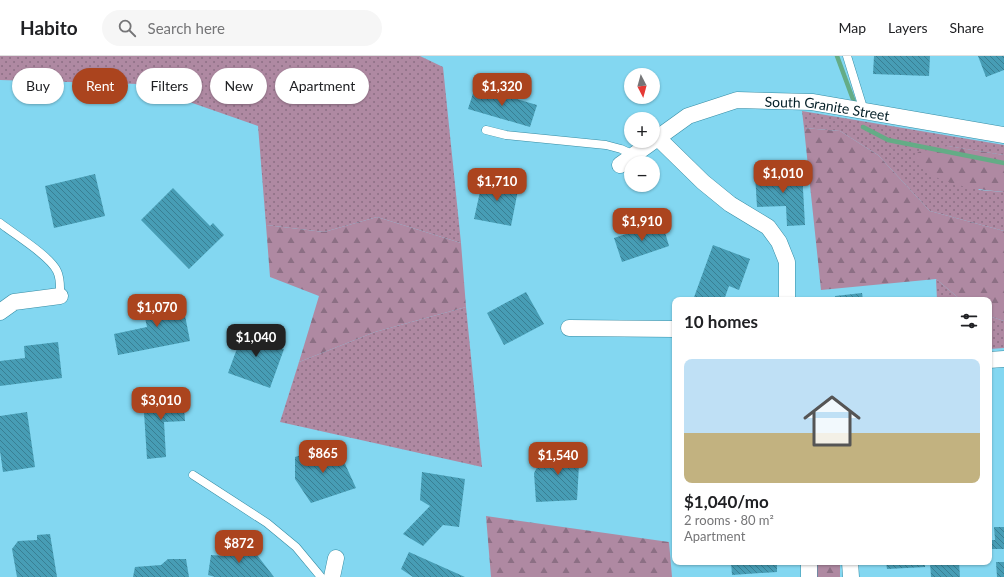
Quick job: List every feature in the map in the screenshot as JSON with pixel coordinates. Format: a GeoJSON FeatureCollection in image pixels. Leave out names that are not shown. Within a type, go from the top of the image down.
{"type":"FeatureCollection","features":[{"type":"Feature","properties":{"kind":"street","name":"South Granite Street"},"geometry":{"type":"LineString","coordinates":[[660,137],[688,116],[737,100],[812,102],[1004,134]]}},
{"type":"Feature","properties":{"kind":"street"},"geometry":{"type":"LineString","coordinates":[[660,140],[703,182],[730,204],[768,227],[779,242],[787,262],[787,297]]}},
{"type":"Feature","properties":{"kind":"street","name":"South Granite Street"},"geometry":{"type":"LineString","coordinates":[[620,165],[644,148]]}},
{"type":"Feature","properties":{"kind":"street"},"geometry":{"type":"LineString","coordinates":[[0,312],[14,302],[60,296]]}},
{"type":"Feature","properties":{"kind":"street"},"geometry":{"type":"LineString","coordinates":[[569,328],[672,329]]}},
{"type":"Feature","properties":{"kind":"street"},"geometry":{"type":"LineString","coordinates":[[992,360],[1004,359]]}},
{"type":"Feature","properties":{"kind":"street"},"geometry":{"type":"LineString","coordinates":[[332,577],[336,558]]}},
{"type":"Feature","properties":{"kind":"street"},"geometry":{"type":"LineString","coordinates":[[809,565],[809,577]]}},
{"type":"Feature","properties":{"kind":"street"},"geometry":{"type":"LineString","coordinates":[[850,565],[851,577]]}},
{"type":"Feature","properties":{"kind":"lane"},"geometry":{"type":"LineString","coordinates":[[847,56],[864,111]]}},
{"type":"Feature","properties":{"kind":"lane"},"geometry":{"type":"LineString","coordinates":[[486,130],[506,135],[606,145],[621,148],[634,155]]}},
{"type":"Feature","properties":{"kind":"lane"},"geometry":{"type":"LineString","coordinates":[[0,223],[31,247],[57,270],[60,281],[60,296]]}},
{"type":"Feature","properties":{"kind":"lane"},"geometry":{"type":"LineString","coordinates":[[193,476],[268,523],[296,547],[321,577]]}},
{"type":"Feature","properties":{"kind":"green space"},"geometry":{"type":"Polygon","coordinates":[[[0,56],[420,56],[443,67],[461,243],[377,217],[324,232],[266,225],[258,126],[195,104],[202,104],[202,68],[136,68],[136,84],[128,84],[128,68],[72,68],[72,82],[64,82],[64,68],[12,68],[12,80],[0,80],[0,56]]]}},
{"type":"Feature","properties":{"kind":"green space"},"geometry":{"type":"Polygon","coordinates":[[[802,111],[1004,145],[1004,155],[947,146],[979,190],[1004,192],[1004,231],[930,211],[878,155],[840,131],[804,128],[802,111]]]}},
{"type":"Feature","properties":{"kind":"green space"},"geometry":{"type":"Polygon","coordinates":[[[804,128],[840,131],[878,155],[930,211],[1004,231],[1004,321],[992,317],[992,297],[957,297],[936,279],[821,290],[804,128]]]}},
{"type":"Feature","properties":{"kind":"green space"},"geometry":{"type":"Polygon","coordinates":[[[948,146],[1004,155],[1004,192],[961,186],[939,179],[922,168],[915,157],[918,152],[948,146]]]}},
{"type":"Feature","properties":{"kind":"green space"},"geometry":{"type":"Polygon","coordinates":[[[377,217],[461,243],[466,307],[375,332],[299,362],[319,296],[270,277],[266,225],[324,232],[377,217]]]}},
{"type":"Feature","properties":{"kind":"green space"},"geometry":{"type":"Polygon","coordinates":[[[936,279],[957,297],[937,297],[936,279]]]}},
{"type":"Feature","properties":{"kind":"green space"},"geometry":{"type":"Polygon","coordinates":[[[466,307],[482,467],[280,422],[299,362],[375,332],[466,307]]]}},
{"type":"Feature","properties":{"kind":"green space"},"geometry":{"type":"Polygon","coordinates":[[[992,317],[1004,321],[1004,348],[992,349],[992,317]]]}},
{"type":"Feature","properties":{"kind":"green space"},"geometry":{"type":"Polygon","coordinates":[[[486,516],[669,542],[672,577],[491,577],[486,516]]]}},
{"type":"Feature","properties":{"kind":"green space"},"geometry":{"type":"Polygon","coordinates":[[[817,565],[840,565],[840,577],[817,577],[817,565]]]}},
{"type":"Feature","properties":{"kind":"building"},"geometry":{"type":"Polygon","coordinates":[[[874,56],[930,56],[929,76],[873,74],[874,56]]]}},
{"type":"Feature","properties":{"kind":"building"},"geometry":{"type":"Polygon","coordinates":[[[978,56],[1004,56],[1004,70],[986,77],[978,56]]]}},
{"type":"Feature","properties":{"kind":"building"},"geometry":{"type":"Polygon","coordinates":[[[475,87],[537,105],[530,127],[468,109],[475,87]]]}},
{"type":"Feature","properties":{"kind":"building"},"geometry":{"type":"Polygon","coordinates":[[[802,171],[805,225],[787,226],[786,206],[757,207],[755,174],[802,171]]]}},
{"type":"Feature","properties":{"kind":"building"},"geometry":{"type":"Polygon","coordinates":[[[95,174],[105,216],[54,228],[45,186],[95,174]]]}},
{"type":"Feature","properties":{"kind":"building"},"geometry":{"type":"Polygon","coordinates":[[[483,178],[519,185],[511,226],[474,219],[483,178]]]}},
{"type":"Feature","properties":{"kind":"building"},"geometry":{"type":"Polygon","coordinates":[[[173,188],[210,226],[213,223],[224,235],[189,269],[141,220],[173,188]]]}},
{"type":"Feature","properties":{"kind":"building"},"geometry":{"type":"Polygon","coordinates":[[[662,222],[669,246],[622,262],[614,238],[662,222]]]}},
{"type":"Feature","properties":{"kind":"building"},"geometry":{"type":"Polygon","coordinates":[[[713,245],[750,259],[739,290],[729,286],[725,297],[694,297],[713,245]]]}},
{"type":"Feature","properties":{"kind":"building"},"geometry":{"type":"Polygon","coordinates":[[[526,292],[544,324],[504,345],[487,313],[526,292]]]}},
{"type":"Feature","properties":{"kind":"building"},"geometry":{"type":"Polygon","coordinates":[[[862,293],[863,297],[835,297],[862,293]]]}},
{"type":"Feature","properties":{"kind":"building"},"geometry":{"type":"Polygon","coordinates":[[[181,295],[190,341],[118,355],[114,334],[147,327],[144,313],[157,311],[155,300],[181,295]]]}},
{"type":"Feature","properties":{"kind":"building"},"geometry":{"type":"Polygon","coordinates":[[[246,324],[268,332],[264,342],[284,349],[270,388],[228,373],[246,324]]]}},
{"type":"Feature","properties":{"kind":"building"},"geometry":{"type":"Polygon","coordinates":[[[58,342],[62,378],[0,386],[0,361],[25,358],[24,346],[58,342]]]}},
{"type":"Feature","properties":{"kind":"building"},"geometry":{"type":"Polygon","coordinates":[[[183,395],[185,421],[164,422],[166,457],[147,459],[143,397],[183,395]]]}},
{"type":"Feature","properties":{"kind":"building"},"geometry":{"type":"Polygon","coordinates":[[[27,412],[35,467],[3,472],[0,451],[0,416],[27,412]]]}},
{"type":"Feature","properties":{"kind":"building"},"geometry":{"type":"Polygon","coordinates":[[[336,444],[356,488],[311,503],[295,479],[295,457],[336,444]]]}},
{"type":"Feature","properties":{"kind":"building"},"geometry":{"type":"Polygon","coordinates":[[[564,447],[580,447],[577,500],[536,502],[534,473],[544,455],[564,447]]]}},
{"type":"Feature","properties":{"kind":"building"},"geometry":{"type":"Polygon","coordinates":[[[422,472],[465,479],[459,527],[443,525],[423,546],[403,534],[430,506],[420,500],[422,472]]]}},
{"type":"Feature","properties":{"kind":"building"},"geometry":{"type":"Polygon","coordinates":[[[994,527],[1004,527],[1004,549],[992,549],[992,540],[995,540],[994,527]]]}},
{"type":"Feature","properties":{"kind":"building"},"geometry":{"type":"Polygon","coordinates":[[[50,534],[57,577],[17,577],[12,549],[18,541],[37,540],[37,535],[50,534]]]}},
{"type":"Feature","properties":{"kind":"building"},"geometry":{"type":"Polygon","coordinates":[[[247,542],[274,577],[215,577],[208,575],[211,555],[224,556],[247,542]]]}},
{"type":"Feature","properties":{"kind":"building"},"geometry":{"type":"Polygon","coordinates":[[[409,552],[465,577],[413,577],[401,569],[409,552]]]}},
{"type":"Feature","properties":{"kind":"building"},"geometry":{"type":"Polygon","coordinates":[[[168,559],[186,559],[189,577],[133,577],[135,567],[161,565],[168,559]]]}},
{"type":"Feature","properties":{"kind":"building"},"geometry":{"type":"Polygon","coordinates":[[[996,562],[1004,562],[1004,577],[997,577],[996,562]]]}},
{"type":"Feature","properties":{"kind":"building"},"geometry":{"type":"Polygon","coordinates":[[[731,565],[777,565],[777,572],[732,575],[731,565]]]}},
{"type":"Feature","properties":{"kind":"building"},"geometry":{"type":"Polygon","coordinates":[[[886,565],[925,565],[925,567],[887,569],[886,565]]]}},
{"type":"Feature","properties":{"kind":"building"},"geometry":{"type":"Polygon","coordinates":[[[930,565],[959,565],[960,577],[931,577],[930,565]]]}},
{"type":"Feature","properties":{"kind":"waterway"},"geometry":{"type":"LineString","coordinates":[[837,56],[854,102]]}},
{"type":"Feature","properties":{"kind":"waterway"},"geometry":{"type":"LineString","coordinates":[[863,127],[888,140],[1004,163]]}}]}
